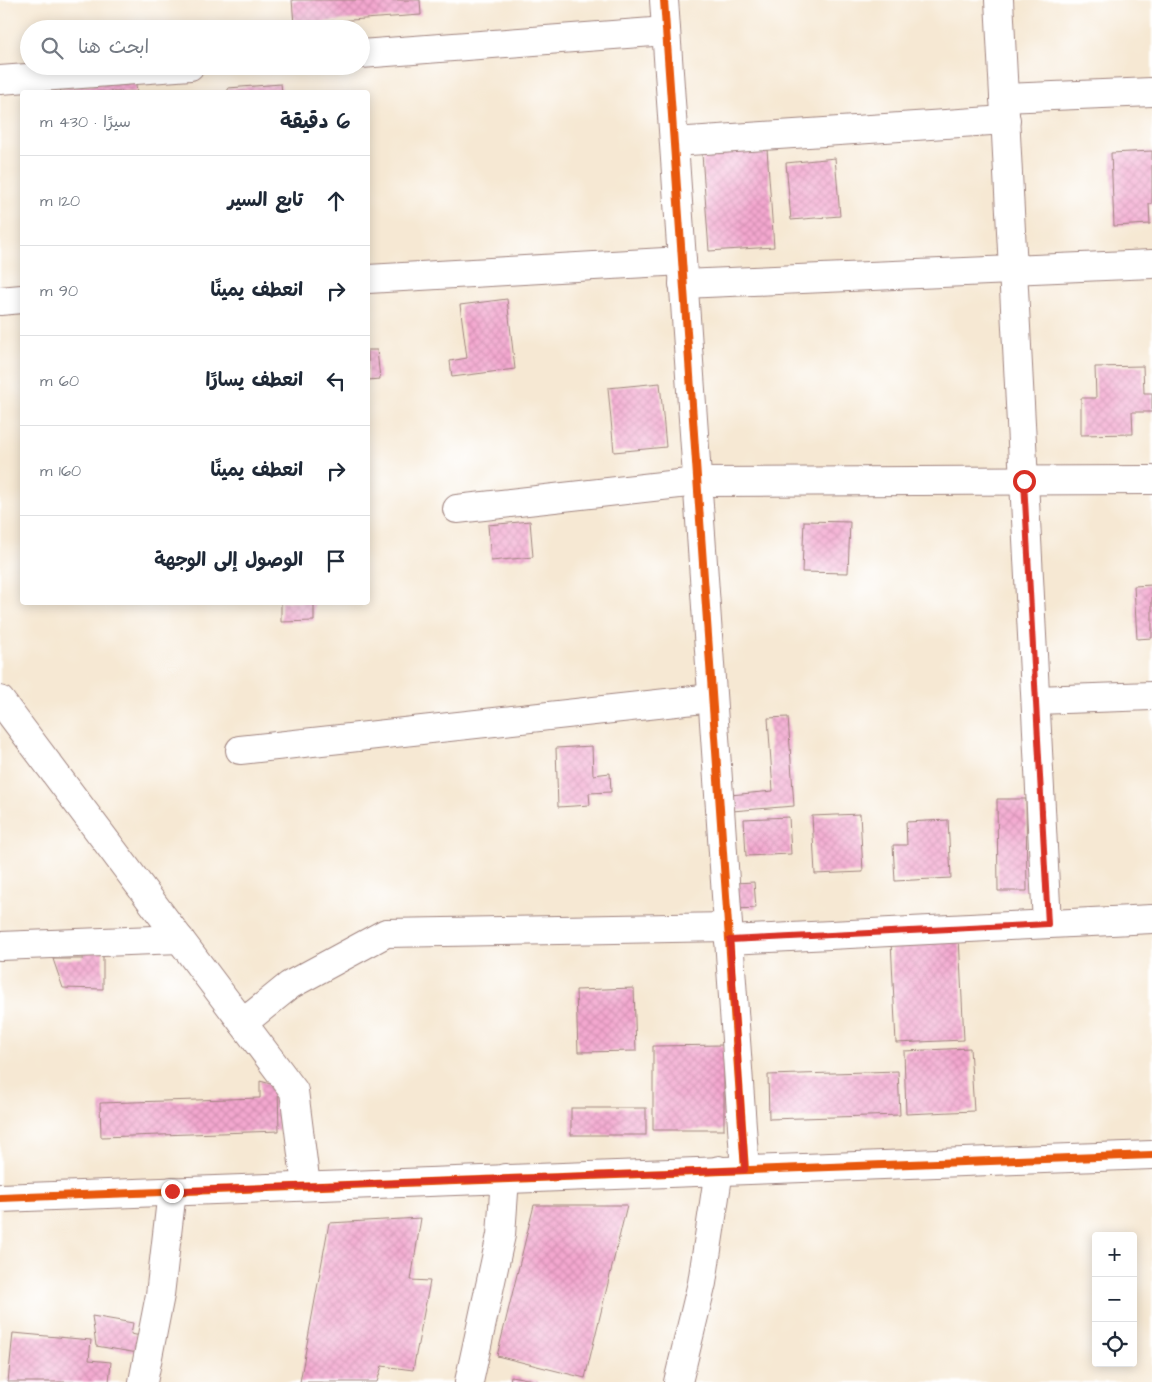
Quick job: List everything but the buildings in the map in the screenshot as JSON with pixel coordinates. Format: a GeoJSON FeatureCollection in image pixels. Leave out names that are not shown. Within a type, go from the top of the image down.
{"type":"FeatureCollection","features":[{"type":"Feature","properties":{"kind":"street"},"geometry":{"type":"LineString","coordinates":[[664,0],[745,1170]]}},
{"type":"Feature","properties":{"kind":"street"},"geometry":{"type":"LineString","coordinates":[[999,0],[1048,924]]}},
{"type":"Feature","properties":{"kind":"street"},"geometry":{"type":"LineString","coordinates":[[370,53],[666,31]]}},
{"type":"Feature","properties":{"kind":"street"},"geometry":{"type":"LineString","coordinates":[[0,80],[68,75]]}},
{"type":"Feature","properties":{"kind":"street"},"geometry":{"type":"LineString","coordinates":[[674,142],[1005,109],[1152,92]]}},
{"type":"Feature","properties":{"kind":"street"},"geometry":{"type":"LineString","coordinates":[[370,279],[683,272],[1014,270],[1152,264]]}},
{"type":"Feature","properties":{"kind":"street"},"geometry":{"type":"LineString","coordinates":[[0,301],[20,299]]}},
{"type":"Feature","properties":{"kind":"street"},"geometry":{"type":"LineString","coordinates":[[457,509],[697,482],[1152,480]]}},
{"type":"Feature","properties":{"kind":"street"},"geometry":{"type":"LineString","coordinates":[[1036,700],[1152,696]]}},
{"type":"Feature","properties":{"kind":"street"},"geometry":{"type":"LineString","coordinates":[[240,750],[712,698]]}},
{"type":"Feature","properties":{"kind":"street"},"geometry":{"type":"LineString","coordinates":[[0,700],[13,734],[180,940],[294,1091],[306,1186]]}},
{"type":"Feature","properties":{"kind":"street"},"geometry":{"type":"LineString","coordinates":[[243,1023],[290,985],[386,932],[729,934],[1152,919]]}},
{"type":"Feature","properties":{"kind":"street"},"geometry":{"type":"LineString","coordinates":[[0,946],[180,940]]}},
{"type":"Feature","properties":{"kind":"street"},"geometry":{"type":"LineString","coordinates":[[0,1198],[1152,1154]]}},
{"type":"Feature","properties":{"kind":"street"},"geometry":{"type":"LineString","coordinates":[[678,1382],[702,1283],[719,1170]]}},
{"type":"Feature","properties":{"kind":"street"},"geometry":{"type":"LineString","coordinates":[[469,1382],[500,1235],[505,1178]]}},
{"type":"Feature","properties":{"kind":"street"},"geometry":{"type":"LineString","coordinates":[[143,1382],[160,1294],[172,1191]]}},
{"type":"Feature","properties":{"kind":"cycle path"},"geometry":{"type":"LineString","coordinates":[[664,0],[745,1170]]}},
{"type":"Feature","properties":{"kind":"cycle path"},"geometry":{"type":"LineString","coordinates":[[0,1198],[1152,1155]]}},
{"type":"Feature","properties":{"kind":"route"},"geometry":{"type":"LineString","coordinates":[[172,1191],[745,1170],[730,940],[1048,924],[1024,481]]}}]}
